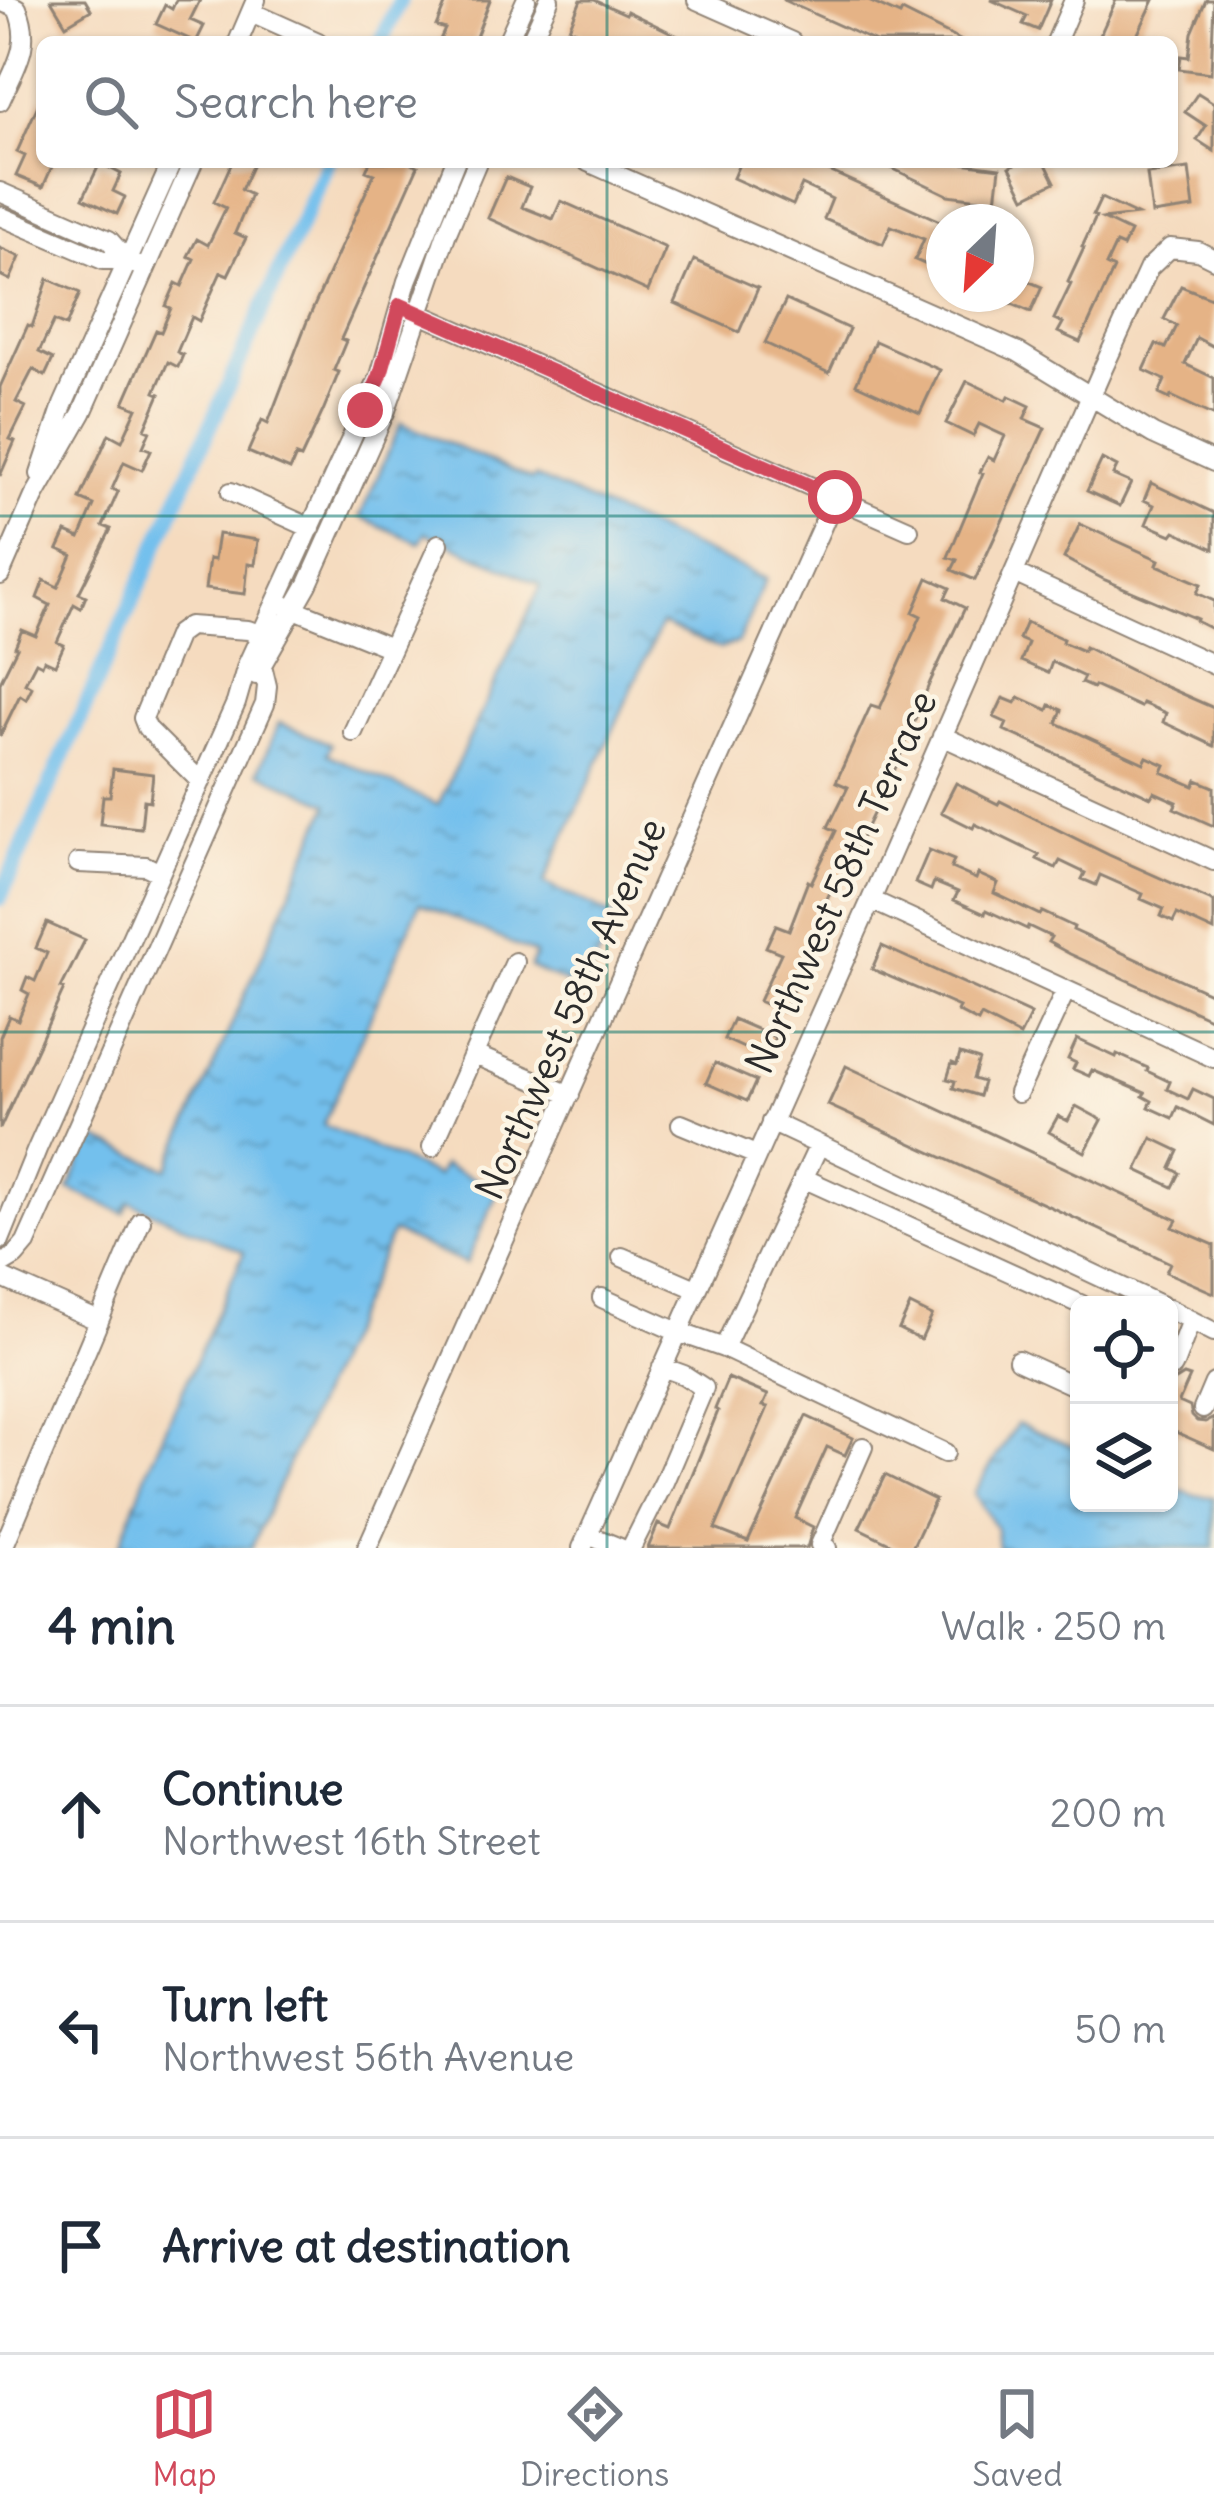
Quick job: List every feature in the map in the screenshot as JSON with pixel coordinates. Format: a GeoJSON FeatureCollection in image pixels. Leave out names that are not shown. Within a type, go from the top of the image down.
{"type":"FeatureCollection","features":[{"type":"Feature","properties":{"kind":"street"},"geometry":{"type":"LineString","coordinates":[[510,36],[526,0]]}},
{"type":"Feature","properties":{"kind":"street"},"geometry":{"type":"LineString","coordinates":[[533,36],[549,0]]}},
{"type":"Feature","properties":{"kind":"street"},"geometry":{"type":"LineString","coordinates":[[697,0],[778,36]]}},
{"type":"Feature","properties":{"kind":"street"},"geometry":{"type":"LineString","coordinates":[[1059,36],[1074,0]]}},
{"type":"Feature","properties":{"kind":"street"},"geometry":{"type":"LineString","coordinates":[[0,1],[17,8],[24,25],[24,47],[0,101]]}},
{"type":"Feature","properties":{"kind":"street"},"geometry":{"type":"LineString","coordinates":[[240,36],[254,6],[307,36]]}},
{"type":"Feature","properties":{"kind":"street"},"geometry":{"type":"LineString","coordinates":[[0,575],[34,496],[82,413],[170,168]]}},
{"type":"Feature","properties":{"kind":"street"},"geometry":{"type":"LineString","coordinates":[[136,265],[190,168]]}},
{"type":"Feature","properties":{"kind":"street"},"geometry":{"type":"LineString","coordinates":[[0,1240],[262,634],[286,605],[386,410],[410,309],[406,281],[452,168]]}},
{"type":"Feature","properties":{"kind":"street"},"geometry":{"type":"LineString","coordinates":[[236,703],[262,665],[311,528],[474,168]]}},
{"type":"Feature","properties":{"kind":"street"},"geometry":{"type":"LineString","coordinates":[[602,168],[1018,352],[1153,434],[1214,462]]}},
{"type":"Feature","properties":{"kind":"street"},"geometry":{"type":"LineString","coordinates":[[0,192],[109,240],[136,265]]}},
{"type":"Feature","properties":{"kind":"street"},"geometry":{"type":"LineString","coordinates":[[0,216],[103,260],[136,265]]}},
{"type":"Feature","properties":{"kind":"street","name":"Northwest 58th Terrace"},"geometry":{"type":"LineString","coordinates":[[585,1541],[1150,268],[1170,248],[1198,251],[1214,259]]}},
{"type":"Feature","properties":{"kind":"street"},"geometry":{"type":"LineString","coordinates":[[410,309],[909,530]]}},
{"type":"Feature","properties":{"kind":"street"},"geometry":{"type":"LineString","coordinates":[[231,491],[311,528]]}},
{"type":"Feature","properties":{"kind":"street","name":"Northwest 58th Avenue"},"geometry":{"type":"LineString","coordinates":[[367,1548],[835,497]]}},
{"type":"Feature","properties":{"kind":"street"},"geometry":{"type":"LineString","coordinates":[[352,732],[439,544]]}},
{"type":"Feature","properties":{"kind":"street"},"geometry":{"type":"LineString","coordinates":[[1014,573],[1214,665]]}},
{"type":"Feature","properties":{"kind":"street"},"geometry":{"type":"LineString","coordinates":[[286,605],[391,648]]}},
{"type":"Feature","properties":{"kind":"street"},"geometry":{"type":"LineString","coordinates":[[201,782],[147,728],[143,718],[178,634],[189,626],[262,634]]}},
{"type":"Feature","properties":{"kind":"street"},"geometry":{"type":"LineString","coordinates":[[0,1265],[26,1243],[265,704],[262,665]]}},
{"type":"Feature","properties":{"kind":"street"},"geometry":{"type":"LineString","coordinates":[[942,736],[1214,861]]}},
{"type":"Feature","properties":{"kind":"street"},"geometry":{"type":"LineString","coordinates":[[78,863],[146,866],[160,873]]}},
{"type":"Feature","properties":{"kind":"street"},"geometry":{"type":"LineString","coordinates":[[871,900],[1214,1058]]}},
{"type":"Feature","properties":{"kind":"street"},"geometry":{"type":"LineString","coordinates":[[432,1147],[515,962]]}},
{"type":"Feature","properties":{"kind":"street"},"geometry":{"type":"LineString","coordinates":[[1018,1093],[1066,989]]}},
{"type":"Feature","properties":{"kind":"street"},"geometry":{"type":"LineString","coordinates":[[475,1055],[569,1095]]}},
{"type":"Feature","properties":{"kind":"street"},"geometry":{"type":"LineString","coordinates":[[771,1122],[1141,1296]]}},
{"type":"Feature","properties":{"kind":"street"},"geometry":{"type":"LineString","coordinates":[[681,1124],[756,1156]]}},
{"type":"Feature","properties":{"kind":"street"},"geometry":{"type":"LineString","coordinates":[[724,1348],[818,1144]]}},
{"type":"Feature","properties":{"kind":"street"},"geometry":{"type":"LineString","coordinates":[[803,1178],[1070,1300]]}},
{"type":"Feature","properties":{"kind":"street"},"geometry":{"type":"LineString","coordinates":[[3,1548],[8,1515],[141,1221]]}},
{"type":"Feature","properties":{"kind":"street"},"geometry":{"type":"LineString","coordinates":[[622,1256],[697,1289]]}},
{"type":"Feature","properties":{"kind":"street"},"geometry":{"type":"LineString","coordinates":[[0,1277],[99,1322]]}},
{"type":"Feature","properties":{"kind":"street"},"geometry":{"type":"LineString","coordinates":[[602,1298],[724,1348],[945,1453]]}},
{"type":"Feature","properties":{"kind":"street"},"geometry":{"type":"LineString","coordinates":[[1178,1314],[1214,1332]]}},
{"type":"Feature","properties":{"kind":"street"},"geometry":{"type":"LineString","coordinates":[[1178,1354],[1191,1320]]}},
{"type":"Feature","properties":{"kind":"street"},"geometry":{"type":"LineString","coordinates":[[1018,1360],[1070,1384]]}},
{"type":"Feature","properties":{"kind":"street"},"geometry":{"type":"LineString","coordinates":[[631,1548],[704,1388],[662,1367]]}},
{"type":"Feature","properties":{"kind":"street"},"geometry":{"type":"LineString","coordinates":[[1203,1408],[1214,1383]]}},
{"type":"Feature","properties":{"kind":"street"},"geometry":{"type":"LineString","coordinates":[[827,1548],[820,1545],[863,1447]]}},
{"type":"Feature","properties":{"kind":"street"},"geometry":{"type":"LineString","coordinates":[[585,1541],[620,1548]]}},
{"type":"Feature","properties":{"kind":"water"},"geometry":{"type":"Polygon","coordinates":[[[401,423],[766,579],[738,642],[720,649],[661,624],[544,883],[616,917],[583,991],[530,967],[535,954],[420,903],[323,1125],[437,1176],[443,1165],[499,1189],[466,1264],[392,1232],[251,1548],[119,1548],[149,1466],[244,1252],[130,1202],[124,1213],[69,1189],[92,1137],[168,1169],[329,804],[258,772],[279,723],[331,744],[327,754],[438,805],[541,585],[426,533],[420,543],[360,517],[401,423]]]}},
{"type":"Feature","properties":{"kind":"water"},"geometry":{"type":"Polygon","coordinates":[[[1017,1424],[1070,1445],[1070,1512],[1178,1512],[1178,1489],[1214,1497],[1214,1548],[998,1548],[996,1528],[974,1493],[1017,1424]]]}},
{"type":"Feature","properties":{"kind":"building"},"geometry":{"type":"Polygon","coordinates":[[[51,0],[85,0],[91,10],[66,25],[51,0]]]}},
{"type":"Feature","properties":{"kind":"building"},"geometry":{"type":"Polygon","coordinates":[[[176,0],[200,0],[190,20],[204,26],[199,36],[183,36],[156,24],[165,5],[172,9],[176,0]]]}},
{"type":"Feature","properties":{"kind":"building"},"geometry":{"type":"Polygon","coordinates":[[[447,0],[490,0],[476,36],[442,36],[445,29],[436,26],[447,0]]]}},
{"type":"Feature","properties":{"kind":"building"},"geometry":{"type":"Polygon","coordinates":[[[581,0],[594,0],[678,36],[586,36],[569,28],[581,0]]]}},
{"type":"Feature","properties":{"kind":"building"},"geometry":{"type":"Polygon","coordinates":[[[783,0],[866,0],[900,15],[902,11],[952,36],[863,36],[783,0]]]}},
{"type":"Feature","properties":{"kind":"building"},"geometry":{"type":"Polygon","coordinates":[[[991,0],[1051,0],[1038,30],[1023,24],[1027,16],[991,0]]]}},
{"type":"Feature","properties":{"kind":"building"},"geometry":{"type":"Polygon","coordinates":[[[1116,0],[1154,0],[1137,36],[1100,36],[1116,0]]]}},
{"type":"Feature","properties":{"kind":"building"},"geometry":{"type":"Polygon","coordinates":[[[1206,0],[1214,0],[1211,73],[1179,69],[1181,56],[1189,57],[1192,33],[1206,0]]]}},
{"type":"Feature","properties":{"kind":"building"},"geometry":{"type":"Polygon","coordinates":[[[1198,93],[1214,103],[1214,151],[1197,140],[1206,126],[1185,112],[1198,93]]]}},
{"type":"Feature","properties":{"kind":"building"},"geometry":{"type":"Polygon","coordinates":[[[36,109],[36,168],[51,168],[43,187],[16,176],[25,156],[17,152],[36,109]]]}},
{"type":"Feature","properties":{"kind":"building"},"geometry":{"type":"Polygon","coordinates":[[[98,168],[121,174],[113,191],[125,197],[117,214],[83,198],[98,168]]]}},
{"type":"Feature","properties":{"kind":"building"},"geometry":{"type":"Polygon","coordinates":[[[229,168],[251,168],[241,190],[251,195],[235,233],[246,238],[228,275],[221,272],[199,321],[192,317],[177,352],[183,355],[178,367],[168,362],[145,429],[150,431],[143,447],[151,450],[142,470],[124,462],[112,489],[118,492],[103,526],[111,529],[79,593],[86,596],[81,608],[74,604],[57,642],[64,645],[55,665],[36,662],[25,683],[32,687],[26,699],[20,695],[0,736],[0,682],[22,630],[36,636],[50,605],[37,598],[44,580],[58,587],[72,555],[58,549],[66,532],[80,538],[94,505],[80,499],[109,434],[122,441],[137,408],[124,403],[156,330],[161,332],[176,283],[182,286],[194,259],[188,256],[197,239],[208,245],[226,208],[214,202],[229,168]]]}},
{"type":"Feature","properties":{"kind":"building"},"geometry":{"type":"Polygon","coordinates":[[[417,168],[341,339],[346,341],[334,370],[339,372],[323,411],[301,458],[296,456],[290,470],[248,452],[262,420],[268,423],[306,324],[374,174],[366,171],[417,168]]]}},
{"type":"Feature","properties":{"kind":"building"},"geometry":{"type":"Polygon","coordinates":[[[737,168],[822,168],[926,215],[926,265],[915,260],[924,239],[891,226],[883,244],[824,219],[832,199],[802,185],[793,205],[733,178],[737,168]]]}},
{"type":"Feature","properties":{"kind":"building"},"geometry":{"type":"Polygon","coordinates":[[[892,168],[1000,168],[996,201],[948,195],[892,168]]]}},
{"type":"Feature","properties":{"kind":"building"},"geometry":{"type":"Polygon","coordinates":[[[1010,168],[1048,168],[1055,182],[1025,197],[1010,168]]]}},
{"type":"Feature","properties":{"kind":"building"},"geometry":{"type":"Polygon","coordinates":[[[1189,169],[1194,208],[1152,214],[1147,174],[1189,169]]]}},
{"type":"Feature","properties":{"kind":"building"},"geometry":{"type":"Polygon","coordinates":[[[506,177],[530,187],[522,207],[553,219],[561,201],[666,248],[648,291],[488,218],[506,177]]]}},
{"type":"Feature","properties":{"kind":"building"},"geometry":{"type":"Polygon","coordinates":[[[1101,198],[1137,215],[1103,219],[1130,232],[1123,247],[1116,244],[1106,265],[1114,269],[1080,342],[1058,332],[1063,323],[1054,319],[1101,198]]]}},
{"type":"Feature","properties":{"kind":"building"},"geometry":{"type":"Polygon","coordinates":[[[0,248],[20,257],[10,280],[0,275],[0,248]]]}},
{"type":"Feature","properties":{"kind":"building"},"geometry":{"type":"Polygon","coordinates":[[[694,260],[758,288],[739,332],[675,303],[694,260]]]}},
{"type":"Feature","properties":{"kind":"building"},"geometry":{"type":"Polygon","coordinates":[[[48,279],[80,293],[66,326],[54,321],[39,352],[53,359],[45,376],[33,369],[16,402],[26,407],[10,439],[15,441],[0,476],[0,387],[28,325],[32,327],[48,279]]]}},
{"type":"Feature","properties":{"kind":"building"},"geometry":{"type":"Polygon","coordinates":[[[1181,286],[1214,299],[1214,347],[1197,338],[1185,364],[1214,378],[1214,416],[1159,394],[1165,380],[1144,370],[1156,344],[1166,348],[1177,326],[1164,319],[1181,286]]]}},
{"type":"Feature","properties":{"kind":"building"},"geometry":{"type":"Polygon","coordinates":[[[786,300],[849,329],[829,373],[765,343],[786,300]]]}},
{"type":"Feature","properties":{"kind":"building"},"geometry":{"type":"Polygon","coordinates":[[[875,341],[940,370],[920,413],[856,384],[875,341]]]}},
{"type":"Feature","properties":{"kind":"building"},"geometry":{"type":"Polygon","coordinates":[[[967,381],[1030,406],[1024,419],[1045,428],[975,580],[952,570],[957,560],[948,557],[980,472],[988,457],[994,460],[1005,436],[979,424],[973,436],[946,423],[967,381]]]}},
{"type":"Feature","properties":{"kind":"building"},"geometry":{"type":"Polygon","coordinates":[[[1102,459],[1117,467],[1113,475],[1131,483],[1120,506],[1087,491],[1102,459]]]}},
{"type":"Feature","properties":{"kind":"building"},"geometry":{"type":"Polygon","coordinates":[[[1151,483],[1214,513],[1214,549],[1146,524],[1154,505],[1144,500],[1151,483]]]}},
{"type":"Feature","properties":{"kind":"building"},"geometry":{"type":"Polygon","coordinates":[[[1080,524],[1201,584],[1197,593],[1214,601],[1214,630],[1064,558],[1080,524]]]}},
{"type":"Feature","properties":{"kind":"building"},"geometry":{"type":"Polygon","coordinates":[[[218,534],[258,540],[255,565],[248,564],[245,594],[205,589],[218,534]]]}},
{"type":"Feature","properties":{"kind":"building"},"geometry":{"type":"Polygon","coordinates":[[[928,578],[950,588],[945,598],[965,608],[895,769],[822,909],[829,912],[783,1012],[759,1001],[781,953],[766,947],[776,925],[789,930],[808,881],[811,883],[836,831],[828,827],[848,787],[836,782],[871,705],[880,708],[921,616],[913,612],[928,578]]]}},
{"type":"Feature","properties":{"kind":"building"},"geometry":{"type":"Polygon","coordinates":[[[1026,622],[1214,708],[1214,746],[1163,722],[1166,713],[1081,683],[1084,677],[1052,662],[1048,673],[1021,661],[1028,643],[1019,639],[1026,622]]]}},
{"type":"Feature","properties":{"kind":"building"},"geometry":{"type":"Polygon","coordinates":[[[1019,697],[1048,710],[1050,705],[1062,710],[1057,723],[1144,763],[1147,757],[1165,765],[1162,772],[1194,786],[1197,780],[1214,787],[1214,826],[1174,808],[1177,802],[1154,792],[1151,797],[1004,730],[1007,723],[994,717],[1003,698],[1015,703],[1019,697]]]}},
{"type":"Feature","properties":{"kind":"building"},"geometry":{"type":"Polygon","coordinates":[[[113,769],[153,774],[141,828],[100,824],[113,769]]]}},
{"type":"Feature","properties":{"kind":"building"},"geometry":{"type":"Polygon","coordinates":[[[956,783],[1214,902],[1214,931],[1177,914],[1173,922],[1161,916],[1164,909],[1141,899],[1143,894],[1100,875],[1096,885],[1082,879],[1085,873],[1060,861],[1056,868],[1037,859],[1039,855],[941,812],[956,783]]]}},
{"type":"Feature","properties":{"kind":"building"},"geometry":{"type":"Polygon","coordinates":[[[929,850],[954,860],[951,868],[998,883],[994,893],[1214,995],[1214,1020],[1070,954],[1048,942],[1051,937],[1028,926],[954,900],[958,892],[934,882],[931,890],[915,883],[929,850]]]}},
{"type":"Feature","properties":{"kind":"building"},"geometry":{"type":"Polygon","coordinates":[[[47,923],[85,940],[0,1129],[0,1037],[9,1016],[18,1020],[29,994],[22,990],[27,977],[35,981],[47,953],[36,948],[47,923]]]}},
{"type":"Feature","properties":{"kind":"building"},"geometry":{"type":"Polygon","coordinates":[[[882,946],[1031,1014],[1020,1036],[981,1016],[978,1022],[957,1011],[959,1007],[872,969],[882,946]]]}},
{"type":"Feature","properties":{"kind":"building"},"geometry":{"type":"Polygon","coordinates":[[[733,1019],[775,1037],[766,1058],[724,1039],[733,1019]]]}},
{"type":"Feature","properties":{"kind":"building"},"geometry":{"type":"Polygon","coordinates":[[[1077,1039],[1148,1068],[1170,1082],[1167,1089],[1188,1099],[1193,1089],[1214,1099],[1214,1125],[1178,1107],[1173,1118],[1149,1107],[1152,1101],[1145,1093],[1092,1070],[1089,1076],[1073,1069],[1076,1063],[1068,1059],[1077,1039]]]}},
{"type":"Feature","properties":{"kind":"building"},"geometry":{"type":"Polygon","coordinates":[[[960,1054],[979,1060],[973,1079],[983,1082],[979,1096],[953,1088],[955,1081],[947,1079],[960,1054]]]}},
{"type":"Feature","properties":{"kind":"building"},"geometry":{"type":"Polygon","coordinates":[[[715,1063],[756,1081],[747,1101],[706,1083],[715,1063]]]}},
{"type":"Feature","properties":{"kind":"building"},"geometry":{"type":"Polygon","coordinates":[[[846,1066],[1177,1220],[1173,1227],[1214,1245],[1214,1293],[1166,1272],[1170,1263],[828,1105],[846,1066]]]}},
{"type":"Feature","properties":{"kind":"building"},"geometry":{"type":"Polygon","coordinates":[[[1076,1106],[1102,1120],[1085,1152],[1049,1132],[1058,1116],[1068,1121],[1076,1106]]]}},
{"type":"Feature","properties":{"kind":"building"},"geometry":{"type":"Polygon","coordinates":[[[1152,1138],[1179,1151],[1171,1168],[1180,1173],[1173,1187],[1137,1170],[1152,1138]]]}},
{"type":"Feature","properties":{"kind":"building"},"geometry":{"type":"Polygon","coordinates":[[[910,1305],[932,1316],[921,1340],[899,1329],[910,1305]]]}},
{"type":"Feature","properties":{"kind":"building"},"geometry":{"type":"Polygon","coordinates":[[[1190,1377],[1179,1402],[1190,1407],[1197,1421],[1214,1418],[1214,1449],[1178,1433],[1178,1379],[1190,1377]]]}},
{"type":"Feature","properties":{"kind":"building"},"geometry":{"type":"Polygon","coordinates":[[[728,1378],[768,1395],[763,1406],[768,1407],[715,1529],[748,1542],[806,1416],[853,1438],[845,1455],[827,1447],[795,1518],[813,1527],[807,1548],[648,1548],[658,1524],[670,1529],[728,1378]]]}},
{"type":"Feature","properties":{"kind":"building"},"geometry":{"type":"Polygon","coordinates":[[[885,1475],[935,1500],[912,1548],[900,1548],[859,1528],[885,1475]]]}},
{"type":"Feature","properties":{"kind":"waterway"},"geometry":{"type":"LineString","coordinates":[[384,36],[400,0]]}},
{"type":"Feature","properties":{"kind":"waterway"},"geometry":{"type":"LineString","coordinates":[[0,898],[325,168]]}},
{"type":"Feature","properties":{"kind":"route"},"geometry":{"type":"LineString","coordinates":[[365,410],[400,305],[835,497]]}}]}
